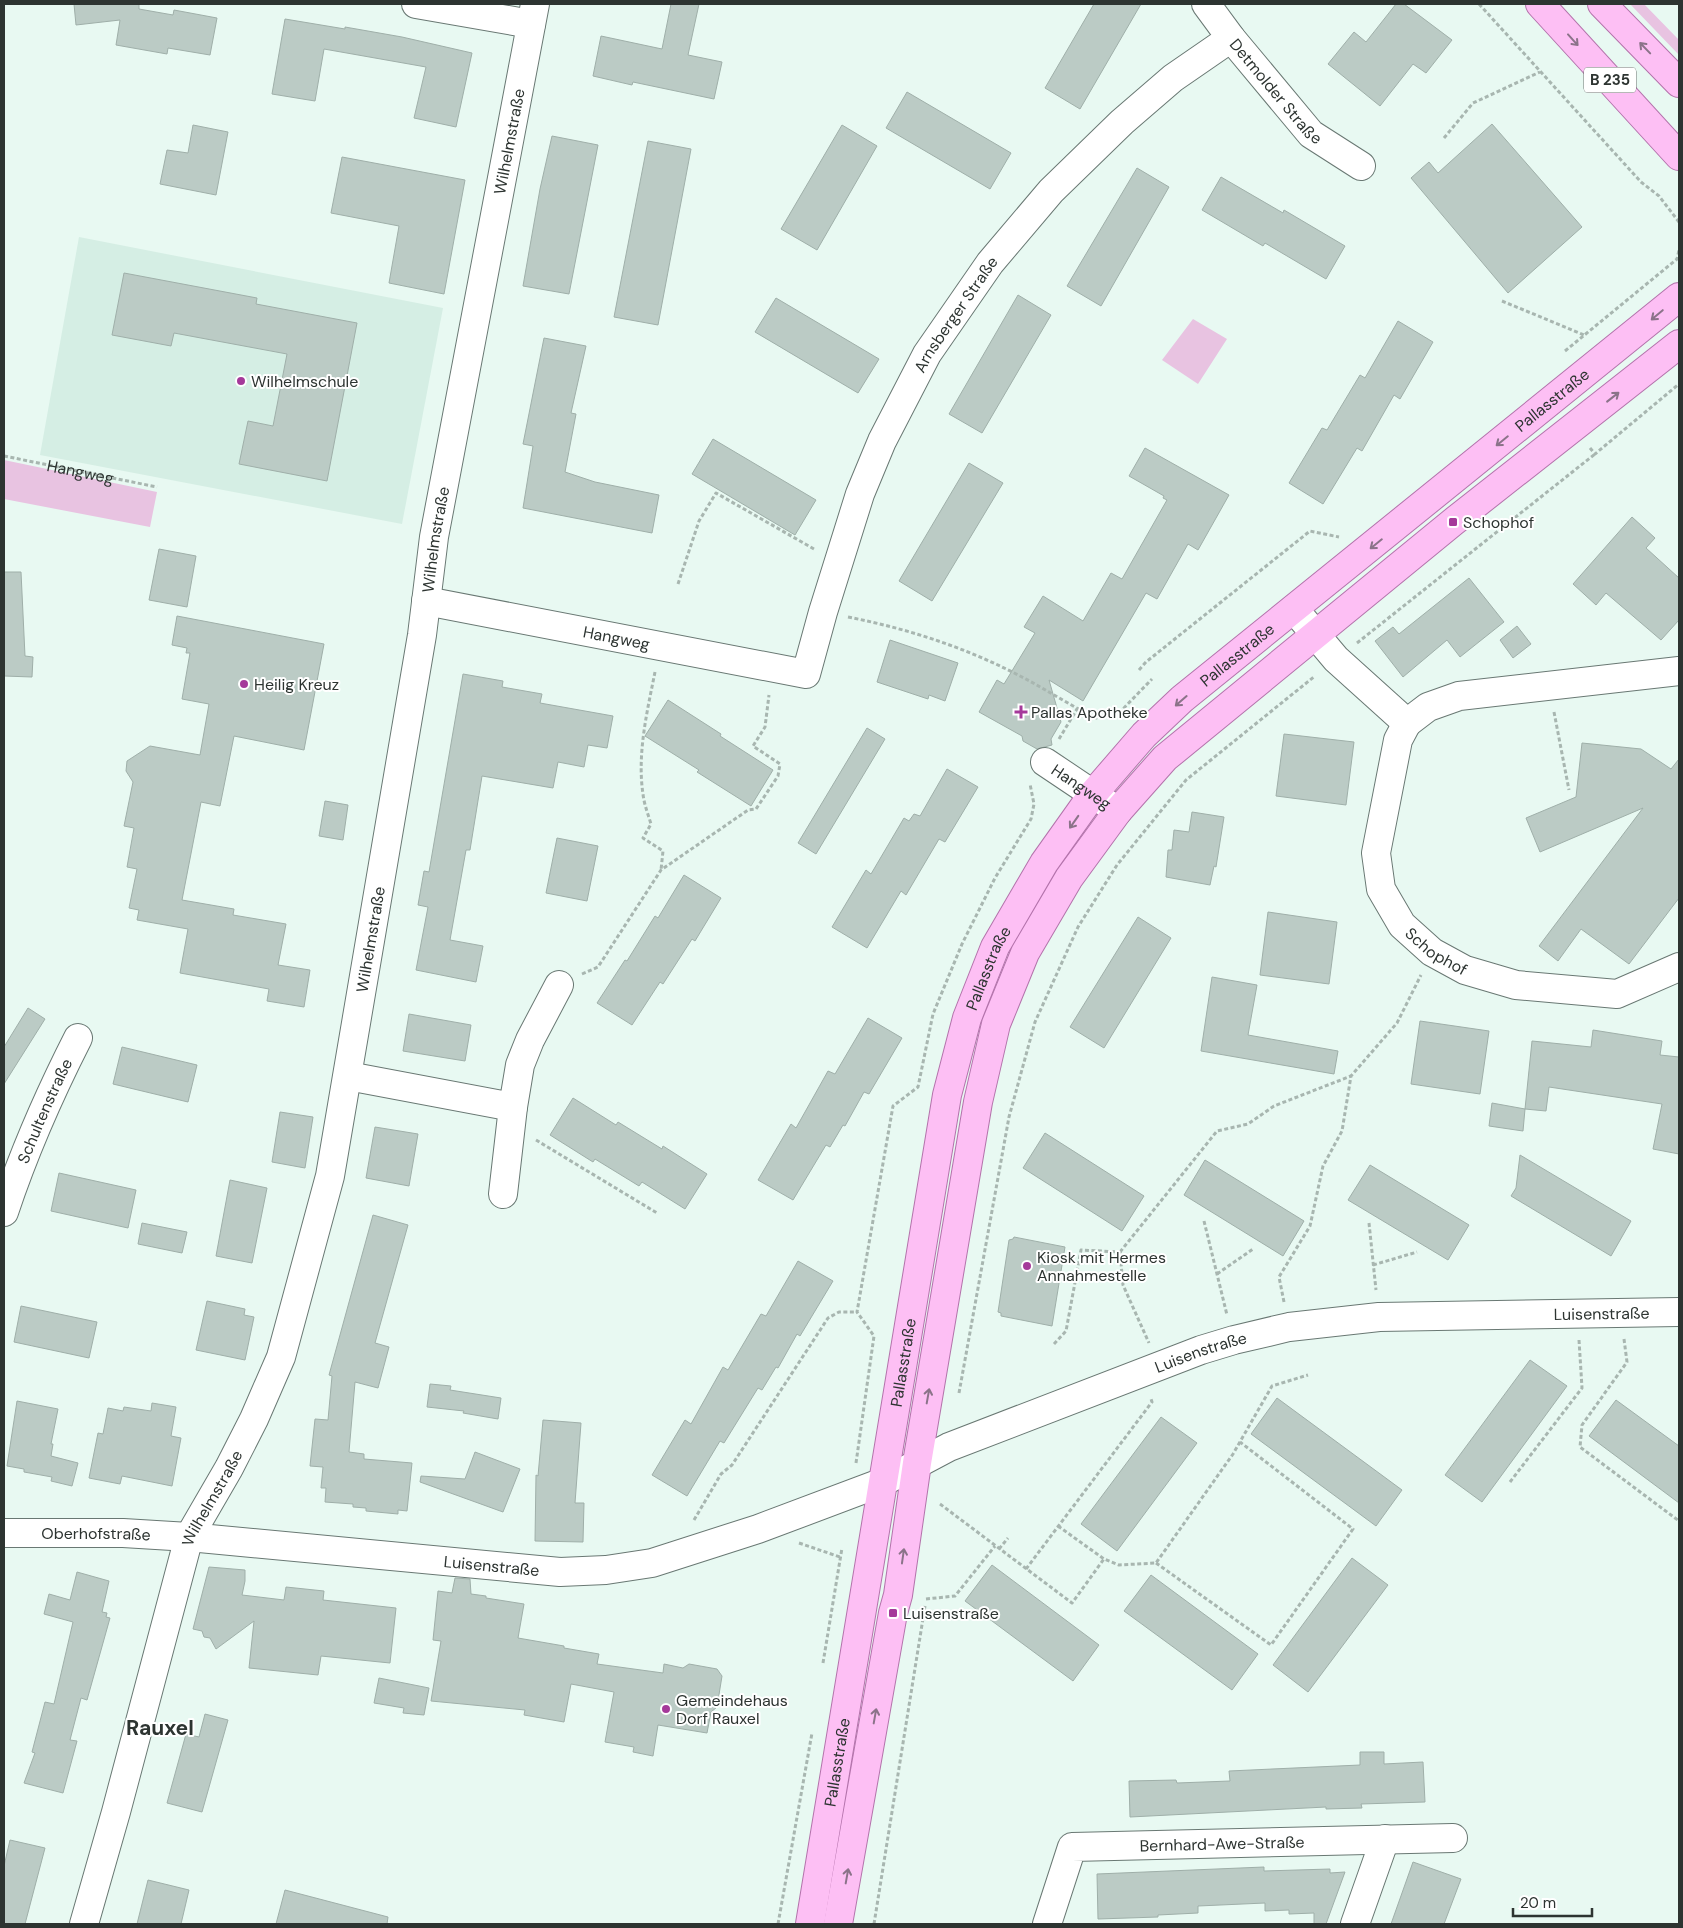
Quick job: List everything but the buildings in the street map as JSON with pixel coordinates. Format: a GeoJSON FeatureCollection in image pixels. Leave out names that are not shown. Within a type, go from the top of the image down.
{"type":"FeatureCollection","features":[{"type":"Feature","properties":{"kind":"main road","name":"B 235"},"geometry":{"type":"LineString","coordinates":[[1540,4],[1679,156]]}},
{"type":"Feature","properties":{"kind":"main road","name":"B 235"},"geometry":{"type":"LineString","coordinates":[[1602,4],[1679,83]]}},
{"type":"Feature","properties":{"kind":"main road","name":"Pallasstraße"},"geometry":{"type":"LineString","coordinates":[[810,1924],[947,1096],[967,1018],[995,947],[1044,863],[1093,794],[1144,735],[1182,700],[1679,297]]}},
{"type":"Feature","properties":{"kind":"main road","name":"Pallasstraße"},"geometry":{"type":"LineString","coordinates":[[838,1924],[893,1613],[898,1595],[917,1463],[978,1102],[996,1024],[1025,953],[1068,878],[1118,811],[1165,758],[1453,522],[1679,344]]}},
{"type":"Feature","properties":{"kind":"street"},"geometry":{"type":"LineString","coordinates":[[416,4],[533,14]]}},
{"type":"Feature","properties":{"kind":"street","name":"Detmolder Straße"},"geometry":{"type":"LineString","coordinates":[[1206,4],[1231,38],[1311,134],[1361,166]]}},
{"type":"Feature","properties":{"kind":"street","name":"Wilhelmstraße"},"geometry":{"type":"LineString","coordinates":[[84,1924],[116,1812],[189,1537],[229,1468],[254,1419],[281,1357],[330,1176],[426,602],[434,537],[533,14]]}},
{"type":"Feature","properties":{"kind":"street","name":"Arnsberger Straße"},"geometry":{"type":"LineString","coordinates":[[806,674],[823,612],[860,494],[882,441],[927,354],[990,264],[1052,192],[1122,122],[1173,78],[1231,38]]}},
{"type":"Feature","properties":{"kind":"street","name":"Hangweg"},"geometry":{"type":"LineString","coordinates":[[426,602],[806,674]]}},
{"type":"Feature","properties":{"kind":"street"},"geometry":{"type":"LineString","coordinates":[[1294,609],[1336,659],[1407,723]]}},
{"type":"Feature","properties":{"kind":"street","name":"Schophof"},"geometry":{"type":"LineString","coordinates":[[1679,671],[1459,696],[1428,706],[1407,723],[1398,740],[1376,853],[1381,889],[1402,925],[1432,952],[1465,970],[1516,985],[1616,994],[1679,967]]}},
{"type":"Feature","properties":{"kind":"street","name":"Hangweg"},"geometry":{"type":"LineString","coordinates":[[1045,762],[1118,811]]}},
{"type":"Feature","properties":{"kind":"street"},"geometry":{"type":"LineString","coordinates":[[503,1194],[520,1065],[526,1049],[559,985]]}},
{"type":"Feature","properties":{"kind":"street","name":"Schultenstraße"},"geometry":{"type":"LineString","coordinates":[[4,1212],[17,1172],[47,1099],[78,1038]]}},
{"type":"Feature","properties":{"kind":"street"},"geometry":{"type":"LineString","coordinates":[[348,1076],[512,1120]]}},
{"type":"Feature","properties":{"kind":"street","name":"Luisenstraße"},"geometry":{"type":"LineString","coordinates":[[189,1537],[560,1572],[606,1570],[652,1563],[701,1548],[884,1482],[949,1447],[1201,1350],[1234,1340],[1289,1327],[1379,1318],[1679,1312]]}},
{"type":"Feature","properties":{"kind":"street","name":"Oberhofstraße"},"geometry":{"type":"LineString","coordinates":[[4,1533],[123,1533],[189,1537]]}},
{"type":"Feature","properties":{"kind":"street"},"geometry":{"type":"LineString","coordinates":[[1355,1924],[1385,1838]]}},
{"type":"Feature","properties":{"kind":"street","name":"Bernhard-Awe-Straße"},"geometry":{"type":"LineString","coordinates":[[1047,1924],[1072,1846],[1453,1838]]}},
{"type":"Feature","properties":{"kind":"path"},"geometry":{"type":"LineString","coordinates":[[1479,4],[1641,182],[1659,196],[1679,222]]}},
{"type":"Feature","properties":{"kind":"path"},"geometry":{"type":"LineString","coordinates":[[1444,138],[1473,103],[1540,72]]}},
{"type":"Feature","properties":{"kind":"path"},"geometry":{"type":"LineString","coordinates":[[1502,301],[1584,335]]}},
{"type":"Feature","properties":{"kind":"path"},"geometry":{"type":"LineString","coordinates":[[958,1398],[1009,1117],[1035,1022],[1078,927],[1117,865],[1186,780],[1595,454]]}},
{"type":"Feature","properties":{"kind":"path","name":"Hangweg"},"geometry":{"type":"LineString","coordinates":[[4,456],[157,487]]}},
{"type":"Feature","properties":{"kind":"path"},"geometry":{"type":"LineString","coordinates":[[678,584],[699,521],[716,493],[814,549]]}},
{"type":"Feature","properties":{"kind":"path"},"geometry":{"type":"LineString","coordinates":[[1139,670],[1146,662],[1310,531],[1342,537]]}},
{"type":"Feature","properties":{"kind":"path"},"geometry":{"type":"LineString","coordinates":[[823,612],[884,624],[964,650],[1023,677],[1096,718],[1120,712],[1152,678]]}},
{"type":"Feature","properties":{"kind":"path"},"geometry":{"type":"LineString","coordinates":[[660,646],[644,728],[641,764],[643,795],[651,824],[643,838],[663,851],[661,870]]}},
{"type":"Feature","properties":{"kind":"path"},"geometry":{"type":"LineString","coordinates":[[559,985],[598,967],[661,870],[748,810],[756,809],[778,776],[780,764],[753,746],[765,727],[773,668]]}},
{"type":"Feature","properties":{"kind":"path"},"geometry":{"type":"LineString","coordinates":[[1548,686],[1569,790]]}},
{"type":"Feature","properties":{"kind":"path"},"geometry":{"type":"LineString","coordinates":[[1026,1569],[1152,1402],[1153,1369],[1124,1285],[1120,1252],[1218,1131],[1248,1124],[1274,1106],[1351,1076],[1397,1023],[1432,952]]}},
{"type":"Feature","properties":{"kind":"path"},"geometry":{"type":"LineString","coordinates":[[1289,1327],[1278,1277],[1310,1226],[1323,1166],[1342,1131],[1351,1076]]}},
{"type":"Feature","properties":{"kind":"path"},"geometry":{"type":"LineString","coordinates":[[512,1120],[533,1138],[656,1213]]}},
{"type":"Feature","properties":{"kind":"path"},"geometry":{"type":"LineString","coordinates":[[1204,1221],[1234,1340]]}},
{"type":"Feature","properties":{"kind":"path"},"geometry":{"type":"LineString","coordinates":[[1369,1223],[1379,1318]]}},
{"type":"Feature","properties":{"kind":"path"},"geometry":{"type":"LineString","coordinates":[[1217,1274],[1253,1249]]}},
{"type":"Feature","properties":{"kind":"path"},"geometry":{"type":"LineString","coordinates":[[1054,1344],[1066,1330],[1081,1250],[1120,1252]]}},
{"type":"Feature","properties":{"kind":"path"},"geometry":{"type":"LineString","coordinates":[[1373,1265],[1417,1252]]}},
{"type":"Feature","properties":{"kind":"path"},"geometry":{"type":"LineString","coordinates":[[701,1548],[692,1524],[721,1474],[732,1465],[828,1318],[839,1312],[857,1312]]}},
{"type":"Feature","properties":{"kind":"path"},"geometry":{"type":"LineString","coordinates":[[1621,1313],[1627,1362],[1582,1425],[1580,1447],[1679,1521]]}},
{"type":"Feature","properties":{"kind":"path"},"geometry":{"type":"LineString","coordinates":[[1510,1482],[1582,1388],[1577,1314]]}},
{"type":"Feature","properties":{"kind":"path"},"geometry":{"type":"LineString","coordinates":[[1156,1563],[1240,1442],[1272,1386],[1308,1375]]}},
{"type":"Feature","properties":{"kind":"path"},"geometry":{"type":"LineString","coordinates":[[1058,1526],[1104,1559],[1119,1565],[1156,1563],[1271,1645],[1353,1529],[1240,1442]]}},
{"type":"Feature","properties":{"kind":"path"},"geometry":{"type":"LineString","coordinates":[[939,1513],[942,1495]]}},
{"type":"Feature","properties":{"kind":"path"},"geometry":{"type":"LineString","coordinates":[[940,1504],[1072,1604],[1104,1559]]}},
{"type":"Feature","properties":{"kind":"path"},"geometry":{"type":"LineString","coordinates":[[926,1599],[955,1596],[997,1547],[1008,1538]]}},
{"type":"Feature","properties":{"kind":"path"},"geometry":{"type":"LineString","coordinates":[[823,1665],[844,1539]]}},
{"type":"Feature","properties":{"kind":"path"},"geometry":{"type":"LineString","coordinates":[[874,1924],[927,1591]]}},
{"type":"Feature","properties":{"kind":"path"},"geometry":{"type":"LineString","coordinates":[[778,1924],[812,1731]]}},
{"type":"Feature","properties":{"kind":"shaded area"},"geometry":{"type":"Polygon","coordinates":[[[1630,4],[1644,4],[1679,40],[1679,55],[1630,4]]]}},
{"type":"Feature","properties":{"kind":"shaded area","name":"Wilhelmschule"},"geometry":{"type":"Polygon","coordinates":[[[79,237],[443,308],[402,524],[40,455],[79,237]]]}},
{"type":"Feature","properties":{"kind":"shaded area"},"geometry":{"type":"Polygon","coordinates":[[[1193,319],[1227,339],[1198,384],[1162,360],[1193,319]]]}},
{"type":"Feature","properties":{"kind":"shaded area"},"geometry":{"type":"Polygon","coordinates":[[[4,460],[157,492],[150,527],[4,499],[4,460]]]}},
{"type":"Feature","properties":{"kind":"place","name":"Wilhelmschule"},"geometry":{"type":"Point","coordinates":[241,381]}},
{"type":"Feature","properties":{"kind":"place","name":"Schophof"},"geometry":{"type":"Point","coordinates":[1453,522]}},
{"type":"Feature","properties":{"kind":"place","name":"Heilig Kreuz"},"geometry":{"type":"Point","coordinates":[244,684]}},
{"type":"Feature","properties":{"kind":"place","name":"Pallas Apotheke"},"geometry":{"type":"Point","coordinates":[1021,712]}},
{"type":"Feature","properties":{"kind":"place","name":"Kiosk mit Hermes Annahmestelle"},"geometry":{"type":"Point","coordinates":[1027,1266]}},
{"type":"Feature","properties":{"kind":"place","name":"Luisenstraße"},"geometry":{"type":"Point","coordinates":[893,1613]}},
{"type":"Feature","properties":{"kind":"place","name":"Gemeindehaus Dorf Rauxel"},"geometry":{"type":"Point","coordinates":[666,1709]}},
{"type":"Feature","properties":{"kind":"district","name":"Rauxel"},"geometry":{"type":"Point","coordinates":[160,1728]}}]}
